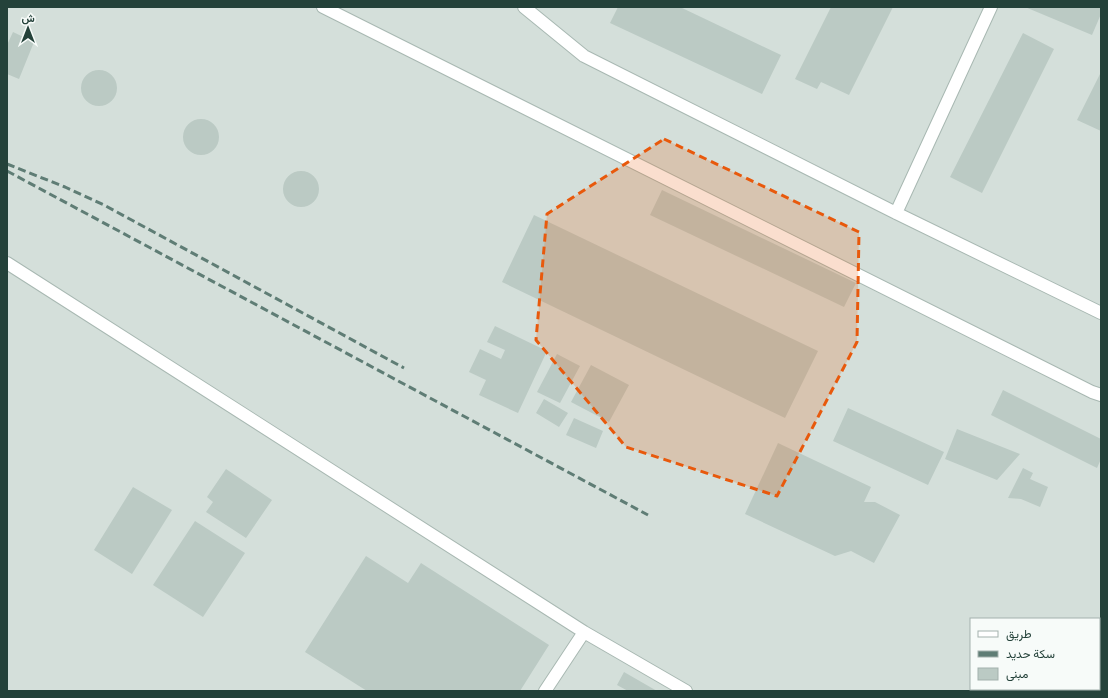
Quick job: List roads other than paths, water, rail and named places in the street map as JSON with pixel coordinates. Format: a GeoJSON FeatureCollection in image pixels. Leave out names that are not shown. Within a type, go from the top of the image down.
{"type":"FeatureCollection","features":[{"type":"Feature","properties":{"kind":"lane"},"geometry":{"type":"LineString","coordinates":[[323,7],[1077,385],[1101,395]]}},
{"type":"Feature","properties":{"kind":"lane"},"geometry":{"type":"LineString","coordinates":[[524,7],[584,56],[896,213],[1101,313]]}},
{"type":"Feature","properties":{"kind":"lane"},"geometry":{"type":"LineString","coordinates":[[896,213],[991,7]]}},
{"type":"Feature","properties":{"kind":"lane"},"geometry":{"type":"LineString","coordinates":[[7,263],[584,632],[686,691]]}},
{"type":"Feature","properties":{"kind":"lane"},"geometry":{"type":"LineString","coordinates":[[545,691],[584,632]]}},
{"type":"Feature","properties":{"kind":"railway"},"geometry":{"type":"LineString","coordinates":[[7,164],[65,187],[104,205],[404,368]]}},
{"type":"Feature","properties":{"kind":"railway"},"geometry":{"type":"LineString","coordinates":[[7,171],[648,515]]}}]}
